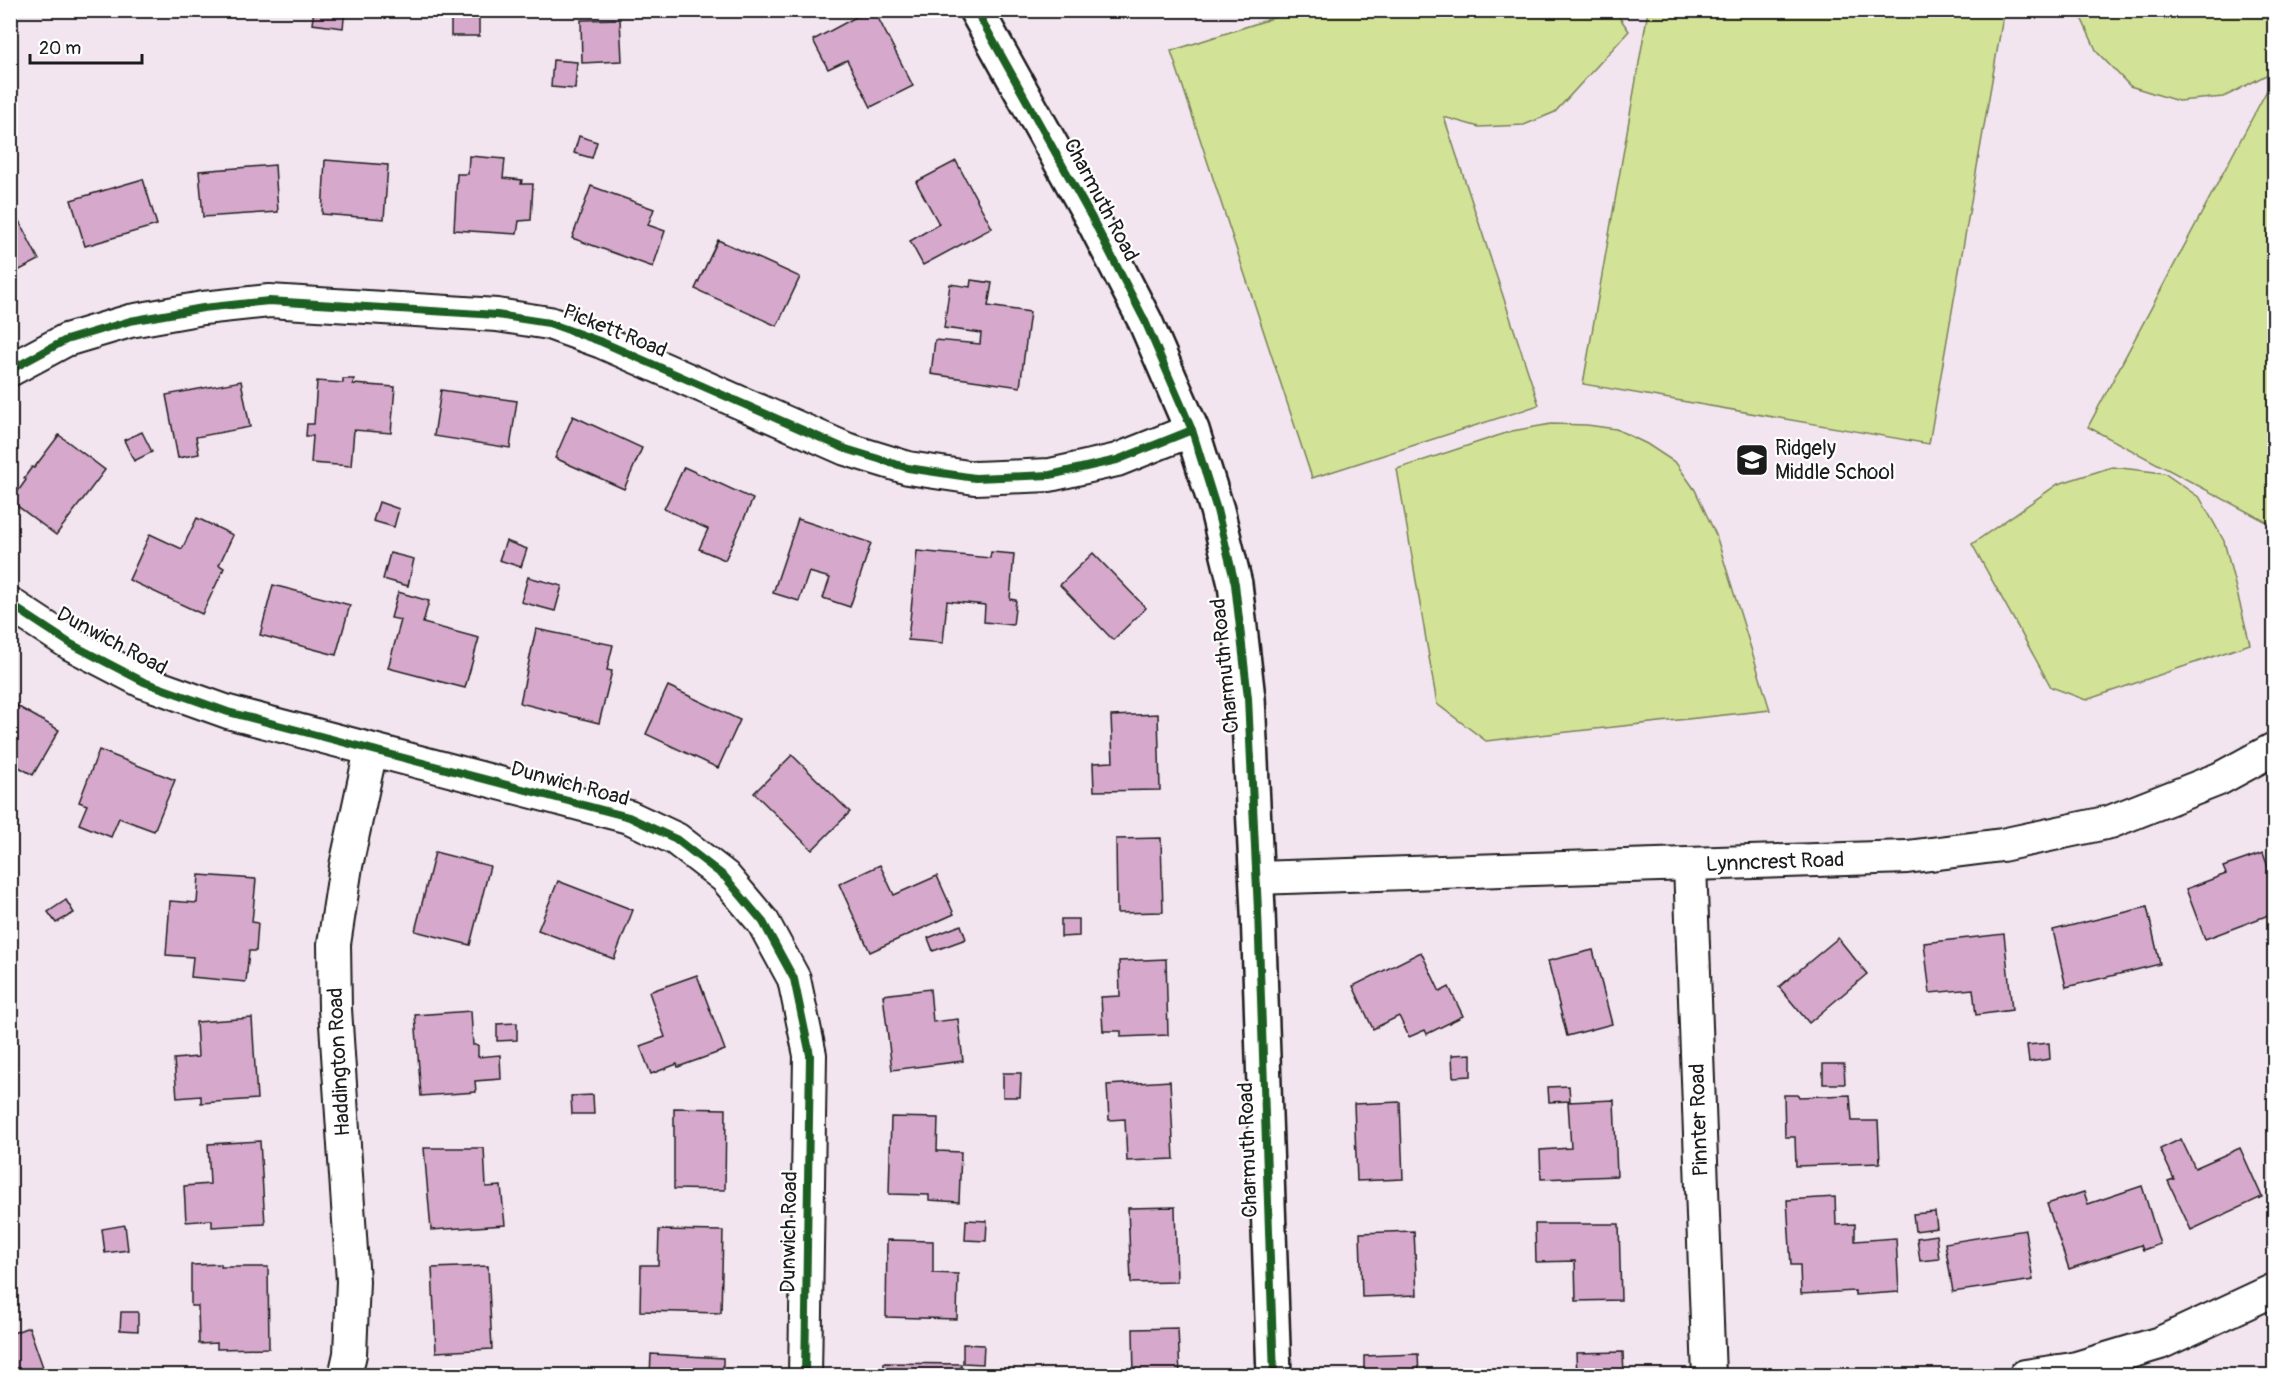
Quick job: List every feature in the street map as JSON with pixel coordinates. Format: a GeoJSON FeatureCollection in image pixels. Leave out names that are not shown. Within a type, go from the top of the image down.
{"type":"FeatureCollection","features":[{"type":"Feature","properties":{"kind":"street","name":"Charmuth Road"},"geometry":{"type":"LineString","coordinates":[[976,10],[1099,230],[1145,321],[1192,430],[1217,510],[1235,584],[1248,698],[1257,878],[1274,1376]]}},
{"type":"Feature","properties":{"kind":"street","name":"Pickett Road"},"geometry":{"type":"LineString","coordinates":[[10,370],[66,340],[130,321],[203,308],[269,300],[497,315],[549,323],[602,342],[846,449],[908,468],[975,478],[1050,475],[1117,460],[1192,430]]}},
{"type":"Feature","properties":{"kind":"street","name":"Dunwich Road"},"geometry":{"type":"LineString","coordinates":[[10,604],[70,644],[144,682],[228,711],[629,817],[676,839],[725,877],[763,922],[794,980],[810,1055],[805,1376]]}},
{"type":"Feature","properties":{"kind":"street","name":"Lynncrest Road"},"geometry":{"type":"LineString","coordinates":[[1257,878],[1907,857],[2002,845],[2110,822],[2219,779],[2274,749]]}},
{"type":"Feature","properties":{"kind":"street","name":"Haddington Road"},"geometry":{"type":"LineString","coordinates":[[345,1376],[350,1354],[353,1281],[335,1009],[334,944],[346,867],[371,750]]}},
{"type":"Feature","properties":{"kind":"street","name":"Pinnter Road"},"geometry":{"type":"LineString","coordinates":[[1690,865],[1709,1376]]}},
{"type":"Feature","properties":{"kind":"street"},"geometry":{"type":"LineString","coordinates":[[2025,1376],[2073,1369],[2160,1343],[2274,1290]]}},
{"type":"Feature","properties":{"kind":"green space"},"geometry":{"type":"Polygon","coordinates":[[[1295,11],[1615,11],[1629,31],[1555,112],[1524,125],[1479,127],[1444,117],[1539,405],[1312,478],[1171,51],[1295,11]]]}},
{"type":"Feature","properties":{"kind":"green space"},"geometry":{"type":"Polygon","coordinates":[[[1648,11],[2004,11],[1929,444],[1583,384],[1648,11]]]}},
{"type":"Feature","properties":{"kind":"green space"},"geometry":{"type":"Polygon","coordinates":[[[2078,11],[2274,11],[2274,71],[2224,97],[2178,101],[2130,86],[2097,52],[2078,11]]]}},
{"type":"Feature","properties":{"kind":"green space"},"geometry":{"type":"Polygon","coordinates":[[[2274,77],[2274,526],[2088,427],[2274,77]]]}},
{"type":"Feature","properties":{"kind":"green space"},"geometry":{"type":"Polygon","coordinates":[[[1551,424],[1616,429],[1647,444],[1676,463],[1695,490],[1716,535],[1770,710],[1486,741],[1437,704],[1397,469],[1512,431],[1551,424]]]}},
{"type":"Feature","properties":{"kind":"green space"},"geometry":{"type":"Polygon","coordinates":[[[2112,467],[2164,473],[2200,498],[2224,541],[2250,644],[2086,700],[2051,687],[1972,544],[2058,484],[2112,467]]]}},
{"type":"Feature","properties":{"kind":"building"},"geometry":{"type":"Polygon","coordinates":[[[314,10],[345,10],[343,28],[312,24],[314,10]]]}},
{"type":"Feature","properties":{"kind":"building"},"geometry":{"type":"Polygon","coordinates":[[[451,10],[479,10],[479,36],[451,36],[451,10]]]}},
{"type":"Feature","properties":{"kind":"building"},"geometry":{"type":"Polygon","coordinates":[[[869,10],[874,10],[913,86],[871,107],[847,60],[828,69],[813,40],[869,10]]]}},
{"type":"Feature","properties":{"kind":"building"},"geometry":{"type":"Polygon","coordinates":[[[620,19],[622,61],[582,63],[581,20],[620,19]]]}},
{"type":"Feature","properties":{"kind":"building"},"geometry":{"type":"Polygon","coordinates":[[[553,60],[577,62],[575,89],[551,87],[553,60]]]}},
{"type":"Feature","properties":{"kind":"building"},"geometry":{"type":"Polygon","coordinates":[[[579,136],[597,142],[592,158],[574,153],[579,136]]]}},
{"type":"Feature","properties":{"kind":"building"},"geometry":{"type":"Polygon","coordinates":[[[469,156],[505,159],[503,178],[522,180],[521,184],[533,184],[531,220],[519,221],[517,234],[454,230],[457,174],[468,174],[469,156]]]}},
{"type":"Feature","properties":{"kind":"building"},"geometry":{"type":"Polygon","coordinates":[[[325,160],[388,165],[384,219],[322,214],[325,160]]]}},
{"type":"Feature","properties":{"kind":"building"},"geometry":{"type":"Polygon","coordinates":[[[956,161],[992,228],[923,265],[910,241],[939,224],[916,182],[956,161]]]}},
{"type":"Feature","properties":{"kind":"building"},"geometry":{"type":"Polygon","coordinates":[[[275,165],[278,212],[203,217],[199,171],[275,165]]]}},
{"type":"Feature","properties":{"kind":"building"},"geometry":{"type":"Polygon","coordinates":[[[143,179],[157,225],[85,246],[71,200],[143,179]]]}},
{"type":"Feature","properties":{"kind":"building"},"geometry":{"type":"Polygon","coordinates":[[[591,186],[654,209],[648,225],[665,231],[653,267],[572,238],[591,186]]]}},
{"type":"Feature","properties":{"kind":"building"},"geometry":{"type":"Polygon","coordinates":[[[18,219],[39,260],[10,275],[10,223],[18,219]]]}},
{"type":"Feature","properties":{"kind":"building"},"geometry":{"type":"Polygon","coordinates":[[[718,240],[800,277],[777,326],[695,289],[718,240]]]}},
{"type":"Feature","properties":{"kind":"building"},"geometry":{"type":"Polygon","coordinates":[[[971,280],[992,283],[988,306],[1030,312],[1020,387],[931,374],[935,340],[980,344],[981,333],[944,328],[950,284],[970,287],[971,280]]]}},
{"type":"Feature","properties":{"kind":"building"},"geometry":{"type":"Polygon","coordinates":[[[343,379],[354,379],[353,384],[395,387],[391,433],[354,430],[351,466],[311,463],[313,436],[306,436],[307,424],[314,424],[317,381],[343,383],[343,379]]]}},
{"type":"Feature","properties":{"kind":"building"},"geometry":{"type":"Polygon","coordinates":[[[241,381],[250,427],[196,437],[199,454],[178,458],[166,395],[241,381]]]}},
{"type":"Feature","properties":{"kind":"building"},"geometry":{"type":"Polygon","coordinates":[[[441,390],[517,401],[510,448],[434,436],[441,390]]]}},
{"type":"Feature","properties":{"kind":"building"},"geometry":{"type":"Polygon","coordinates":[[[573,416],[642,448],[624,489],[555,458],[573,416]]]}},
{"type":"Feature","properties":{"kind":"building"},"geometry":{"type":"Polygon","coordinates":[[[142,432],[152,452],[134,461],[124,440],[142,432]]]}},
{"type":"Feature","properties":{"kind":"building"},"geometry":{"type":"Polygon","coordinates":[[[59,435],[105,470],[56,535],[11,501],[32,467],[34,468],[59,435]]]}},
{"type":"Feature","properties":{"kind":"building"},"geometry":{"type":"Polygon","coordinates":[[[684,467],[753,499],[725,560],[699,549],[708,529],[664,509],[684,467]]]}},
{"type":"Feature","properties":{"kind":"building"},"geometry":{"type":"Polygon","coordinates":[[[379,502],[399,509],[394,527],[373,521],[379,502]]]}},
{"type":"Feature","properties":{"kind":"building"},"geometry":{"type":"Polygon","coordinates":[[[197,518],[233,535],[219,565],[224,568],[202,614],[129,580],[150,534],[182,549],[197,518]]]}},
{"type":"Feature","properties":{"kind":"building"},"geometry":{"type":"Polygon","coordinates":[[[798,519],[871,543],[850,607],[823,598],[830,578],[809,572],[799,601],[773,593],[798,519]]]}},
{"type":"Feature","properties":{"kind":"building"},"geometry":{"type":"Polygon","coordinates":[[[506,541],[527,549],[521,567],[499,560],[506,541]]]}},
{"type":"Feature","properties":{"kind":"building"},"geometry":{"type":"Polygon","coordinates":[[[917,551],[990,558],[991,552],[1014,554],[1010,599],[1016,600],[1013,625],[984,622],[985,605],[947,601],[943,643],[908,640],[917,551]]]}},
{"type":"Feature","properties":{"kind":"building"},"geometry":{"type":"Polygon","coordinates":[[[390,553],[414,559],[408,586],[383,579],[390,553]]]}},
{"type":"Feature","properties":{"kind":"building"},"geometry":{"type":"Polygon","coordinates":[[[1093,553],[1146,608],[1113,640],[1060,585],[1093,553]]]}},
{"type":"Feature","properties":{"kind":"building"},"geometry":{"type":"Polygon","coordinates":[[[528,577],[562,586],[555,611],[521,602],[528,577]]]}},
{"type":"Feature","properties":{"kind":"building"},"geometry":{"type":"Polygon","coordinates":[[[273,585],[350,605],[336,655],[260,635],[273,585]]]}},
{"type":"Feature","properties":{"kind":"building"},"geometry":{"type":"Polygon","coordinates":[[[398,592],[429,601],[423,623],[479,638],[465,688],[388,668],[401,620],[391,618],[398,592]]]}},
{"type":"Feature","properties":{"kind":"building"},"geometry":{"type":"Polygon","coordinates":[[[536,629],[613,645],[607,670],[612,671],[599,723],[520,703],[536,629]]]}},
{"type":"Feature","properties":{"kind":"building"},"geometry":{"type":"Polygon","coordinates":[[[668,686],[740,720],[718,768],[646,734],[668,686]]]}},
{"type":"Feature","properties":{"kind":"building"},"geometry":{"type":"Polygon","coordinates":[[[10,702],[59,730],[33,775],[10,762],[10,702]]]}},
{"type":"Feature","properties":{"kind":"building"},"geometry":{"type":"Polygon","coordinates":[[[1158,714],[1160,790],[1094,791],[1093,763],[1113,762],[1111,716],[1158,714]]]}},
{"type":"Feature","properties":{"kind":"building"},"geometry":{"type":"Polygon","coordinates":[[[99,750],[175,780],[154,831],[119,818],[111,837],[79,824],[87,805],[79,802],[99,750]]]}},
{"type":"Feature","properties":{"kind":"building"},"geometry":{"type":"Polygon","coordinates":[[[792,755],[850,812],[812,850],[754,793],[792,755]]]}},
{"type":"Feature","properties":{"kind":"building"},"geometry":{"type":"Polygon","coordinates":[[[1161,838],[1163,912],[1117,913],[1116,839],[1161,838]]]}},
{"type":"Feature","properties":{"kind":"building"},"geometry":{"type":"Polygon","coordinates":[[[435,852],[490,866],[470,945],[415,931],[435,852]]]}},
{"type":"Feature","properties":{"kind":"building"},"geometry":{"type":"Polygon","coordinates":[[[2263,853],[2274,884],[2274,913],[2205,939],[2186,889],[2226,874],[2223,867],[2263,853]]]}},
{"type":"Feature","properties":{"kind":"building"},"geometry":{"type":"Polygon","coordinates":[[[880,865],[894,895],[937,876],[954,914],[870,952],[839,884],[880,865]]]}},
{"type":"Feature","properties":{"kind":"building"},"geometry":{"type":"Polygon","coordinates":[[[199,875],[256,879],[252,922],[258,923],[256,951],[249,951],[246,982],[191,977],[193,957],[166,955],[170,901],[197,903],[199,875]]]}},
{"type":"Feature","properties":{"kind":"building"},"geometry":{"type":"Polygon","coordinates":[[[558,881],[633,910],[614,959],[538,930],[558,881]]]}},
{"type":"Feature","properties":{"kind":"building"},"geometry":{"type":"Polygon","coordinates":[[[66,900],[74,913],[56,923],[48,912],[66,900]]]}},
{"type":"Feature","properties":{"kind":"building"},"geometry":{"type":"Polygon","coordinates":[[[2147,907],[2160,964],[2066,987],[2053,930],[2147,907]]]}},
{"type":"Feature","properties":{"kind":"building"},"geometry":{"type":"Polygon","coordinates":[[[1061,919],[1079,919],[1079,936],[1061,937],[1061,919]]]}},
{"type":"Feature","properties":{"kind":"building"},"geometry":{"type":"Polygon","coordinates":[[[961,925],[966,939],[933,951],[928,938],[961,925]]]}},
{"type":"Feature","properties":{"kind":"building"},"geometry":{"type":"Polygon","coordinates":[[[2004,934],[2012,1010],[1976,1015],[1973,989],[1930,993],[1924,943],[2004,934]]]}},
{"type":"Feature","properties":{"kind":"building"},"geometry":{"type":"Polygon","coordinates":[[[1838,938],[1867,974],[1809,1023],[1779,987],[1838,938]]]}},
{"type":"Feature","properties":{"kind":"building"},"geometry":{"type":"Polygon","coordinates":[[[1593,950],[1612,1024],[1567,1036],[1548,961],[1593,950]]]}},
{"type":"Feature","properties":{"kind":"building"},"geometry":{"type":"Polygon","coordinates":[[[1421,952],[1440,992],[1449,987],[1463,1016],[1427,1034],[1425,1030],[1409,1037],[1399,1016],[1373,1029],[1353,986],[1421,952]]]}},
{"type":"Feature","properties":{"kind":"building"},"geometry":{"type":"Polygon","coordinates":[[[1166,959],[1168,1035],[1121,1037],[1121,1031],[1103,1031],[1101,997],[1120,996],[1119,961],[1166,959]]]}},
{"type":"Feature","properties":{"kind":"building"},"geometry":{"type":"Polygon","coordinates":[[[697,975],[725,1050],[651,1074],[640,1046],[665,1037],[649,992],[697,975]]]}},
{"type":"Feature","properties":{"kind":"building"},"geometry":{"type":"Polygon","coordinates":[[[930,989],[933,1022],[958,1019],[963,1061],[892,1070],[883,995],[930,989]]]}},
{"type":"Feature","properties":{"kind":"building"},"geometry":{"type":"Polygon","coordinates":[[[471,1011],[473,1045],[478,1045],[478,1057],[500,1055],[501,1079],[475,1081],[476,1092],[421,1096],[415,1015],[471,1011]]]}},
{"type":"Feature","properties":{"kind":"building"},"geometry":{"type":"Polygon","coordinates":[[[252,1018],[257,1099],[201,1103],[201,1096],[177,1098],[174,1059],[198,1057],[196,1022],[252,1018]]]}},
{"type":"Feature","properties":{"kind":"building"},"geometry":{"type":"Polygon","coordinates":[[[517,1023],[517,1040],[497,1041],[497,1024],[517,1023]]]}},
{"type":"Feature","properties":{"kind":"building"},"geometry":{"type":"Polygon","coordinates":[[[2049,1043],[2050,1059],[2029,1062],[2027,1045],[2049,1043]]]}},
{"type":"Feature","properties":{"kind":"building"},"geometry":{"type":"Polygon","coordinates":[[[1471,1054],[1471,1076],[1453,1077],[1452,1055],[1471,1054]]]}},
{"type":"Feature","properties":{"kind":"building"},"geometry":{"type":"Polygon","coordinates":[[[1823,1064],[1844,1064],[1845,1084],[1823,1084],[1823,1064]]]}},
{"type":"Feature","properties":{"kind":"building"},"geometry":{"type":"Polygon","coordinates":[[[1003,1073],[1021,1073],[1020,1097],[1003,1097],[1003,1073]]]}},
{"type":"Feature","properties":{"kind":"building"},"geometry":{"type":"Polygon","coordinates":[[[1170,1081],[1174,1159],[1127,1161],[1125,1119],[1109,1120],[1107,1085],[1170,1081]]]}},
{"type":"Feature","properties":{"kind":"building"},"geometry":{"type":"Polygon","coordinates":[[[1569,1086],[1570,1101],[1549,1102],[1548,1087],[1569,1086]]]}},
{"type":"Feature","properties":{"kind":"building"},"geometry":{"type":"Polygon","coordinates":[[[593,1095],[594,1114],[572,1114],[571,1096],[593,1095]]]}},
{"type":"Feature","properties":{"kind":"building"},"geometry":{"type":"Polygon","coordinates":[[[1784,1095],[1798,1095],[1799,1097],[1850,1095],[1852,1121],[1878,1121],[1880,1163],[1796,1166],[1795,1137],[1785,1137],[1784,1095]]]}},
{"type":"Feature","properties":{"kind":"building"},"geometry":{"type":"Polygon","coordinates":[[[1614,1100],[1617,1176],[1541,1179],[1540,1150],[1571,1148],[1568,1102],[1614,1100]]]}},
{"type":"Feature","properties":{"kind":"building"},"geometry":{"type":"Polygon","coordinates":[[[1400,1102],[1403,1179],[1357,1181],[1354,1104],[1400,1102]]]}},
{"type":"Feature","properties":{"kind":"building"},"geometry":{"type":"Polygon","coordinates":[[[674,1108],[726,1109],[725,1190],[674,1189],[674,1108]]]}},
{"type":"Feature","properties":{"kind":"building"},"geometry":{"type":"Polygon","coordinates":[[[891,1117],[938,1118],[937,1151],[961,1152],[959,1202],[929,1200],[929,1195],[889,1194],[891,1117]]]}},
{"type":"Feature","properties":{"kind":"building"},"geometry":{"type":"Polygon","coordinates":[[[2181,1139],[2195,1168],[2240,1148],[2262,1197],[2191,1230],[2168,1181],[2174,1179],[2160,1149],[2181,1139]]]}},
{"type":"Feature","properties":{"kind":"building"},"geometry":{"type":"Polygon","coordinates":[[[260,1141],[265,1224],[212,1227],[212,1220],[186,1222],[184,1186],[210,1184],[208,1144],[260,1141]]]}},
{"type":"Feature","properties":{"kind":"building"},"geometry":{"type":"Polygon","coordinates":[[[424,1148],[484,1148],[486,1187],[501,1186],[505,1225],[431,1230],[424,1148]]]}},
{"type":"Feature","properties":{"kind":"building"},"geometry":{"type":"Polygon","coordinates":[[[2142,1186],[2160,1244],[2143,1250],[2141,1245],[2069,1269],[2047,1204],[2084,1192],[2088,1204],[2142,1186]]]}},
{"type":"Feature","properties":{"kind":"building"},"geometry":{"type":"Polygon","coordinates":[[[1835,1197],[1836,1225],[1855,1224],[1855,1241],[1896,1238],[1899,1292],[1855,1295],[1855,1291],[1801,1294],[1800,1265],[1791,1265],[1787,1200],[1835,1197]]]}},
{"type":"Feature","properties":{"kind":"building"},"geometry":{"type":"Polygon","coordinates":[[[1175,1207],[1177,1282],[1131,1283],[1128,1208],[1175,1207]]]}},
{"type":"Feature","properties":{"kind":"building"},"geometry":{"type":"Polygon","coordinates":[[[1935,1212],[1937,1228],[1915,1231],[1913,1214],[1935,1212]]]}},
{"type":"Feature","properties":{"kind":"building"},"geometry":{"type":"Polygon","coordinates":[[[966,1220],[987,1221],[986,1241],[965,1240],[966,1220]]]}},
{"type":"Feature","properties":{"kind":"building"},"geometry":{"type":"Polygon","coordinates":[[[1535,1224],[1619,1224],[1621,1300],[1576,1301],[1575,1261],[1536,1262],[1535,1224]]]}},
{"type":"Feature","properties":{"kind":"building"},"geometry":{"type":"Polygon","coordinates":[[[125,1225],[128,1250],[105,1253],[102,1229],[125,1225]]]}},
{"type":"Feature","properties":{"kind":"building"},"geometry":{"type":"Polygon","coordinates":[[[659,1230],[723,1231],[721,1313],[640,1311],[641,1265],[658,1265],[659,1230]]]}},
{"type":"Feature","properties":{"kind":"building"},"geometry":{"type":"Polygon","coordinates":[[[2025,1230],[2033,1280],[1953,1292],[1945,1243],[2025,1230]]]}},
{"type":"Feature","properties":{"kind":"building"},"geometry":{"type":"Polygon","coordinates":[[[1414,1231],[1417,1295],[1362,1297],[1360,1233],[1414,1231]]]}},
{"type":"Feature","properties":{"kind":"building"},"geometry":{"type":"Polygon","coordinates":[[[1936,1235],[1939,1259],[1920,1261],[1917,1238],[1936,1235]]]}},
{"type":"Feature","properties":{"kind":"building"},"geometry":{"type":"Polygon","coordinates":[[[887,1240],[933,1241],[933,1273],[958,1274],[957,1319],[886,1317],[887,1240]]]}},
{"type":"Feature","properties":{"kind":"building"},"geometry":{"type":"Polygon","coordinates":[[[221,1264],[221,1267],[268,1267],[269,1348],[217,1349],[217,1343],[199,1344],[198,1306],[191,1306],[191,1265],[221,1264]]]}},
{"type":"Feature","properties":{"kind":"building"},"geometry":{"type":"Polygon","coordinates":[[[488,1266],[492,1349],[436,1352],[432,1268],[488,1266]]]}},
{"type":"Feature","properties":{"kind":"building"},"geometry":{"type":"Polygon","coordinates":[[[121,1312],[138,1312],[138,1331],[120,1330],[121,1312]]]}},
{"type":"Feature","properties":{"kind":"building"},"geometry":{"type":"Polygon","coordinates":[[[29,1327],[44,1370],[27,1376],[10,1376],[10,1334],[29,1327]]]}},
{"type":"Feature","properties":{"kind":"building"},"geometry":{"type":"Polygon","coordinates":[[[1178,1328],[1180,1376],[1134,1376],[1133,1329],[1178,1328]]]}},
{"type":"Feature","properties":{"kind":"building"},"geometry":{"type":"Polygon","coordinates":[[[963,1344],[984,1345],[983,1364],[963,1363],[963,1344]]]}},
{"type":"Feature","properties":{"kind":"building"},"geometry":{"type":"Polygon","coordinates":[[[1623,1352],[1624,1376],[1577,1376],[1576,1353],[1623,1352]]]}},
{"type":"Feature","properties":{"kind":"building"},"geometry":{"type":"Polygon","coordinates":[[[651,1354],[723,1358],[723,1376],[650,1376],[651,1354]]]}},
{"type":"Feature","properties":{"kind":"building"},"geometry":{"type":"Polygon","coordinates":[[[1418,1354],[1419,1376],[1364,1376],[1364,1356],[1418,1354]]]}},
{"type":"Feature","properties":{"kind":"building"},"geometry":{"type":"Polygon","coordinates":[[[884,1363],[961,1364],[961,1376],[884,1376],[884,1363]]]}},
{"type":"Feature","properties":{"kind":"cycle path"},"geometry":{"type":"LineString","coordinates":[[976,10],[1093,220],[1145,321],[1192,430],[1217,510],[1235,584],[1248,698],[1258,911],[1274,1376]]}},
{"type":"Feature","properties":{"kind":"cycle path"},"geometry":{"type":"LineString","coordinates":[[10,370],[66,340],[130,321],[203,308],[269,301],[497,315],[549,323],[602,342],[846,449],[908,468],[975,478],[1050,475],[1117,460],[1192,430]]}},
{"type":"Feature","properties":{"kind":"cycle path"},"geometry":{"type":"LineString","coordinates":[[10,604],[71,644],[144,682],[228,712],[629,817],[676,839],[725,877],[763,922],[794,979],[810,1055],[805,1376]]}},
{"type":"Feature","properties":{"kind":"place","name":"Ridgely Middle School"},"geometry":{"type":"Point","coordinates":[1752,460]}}]}
